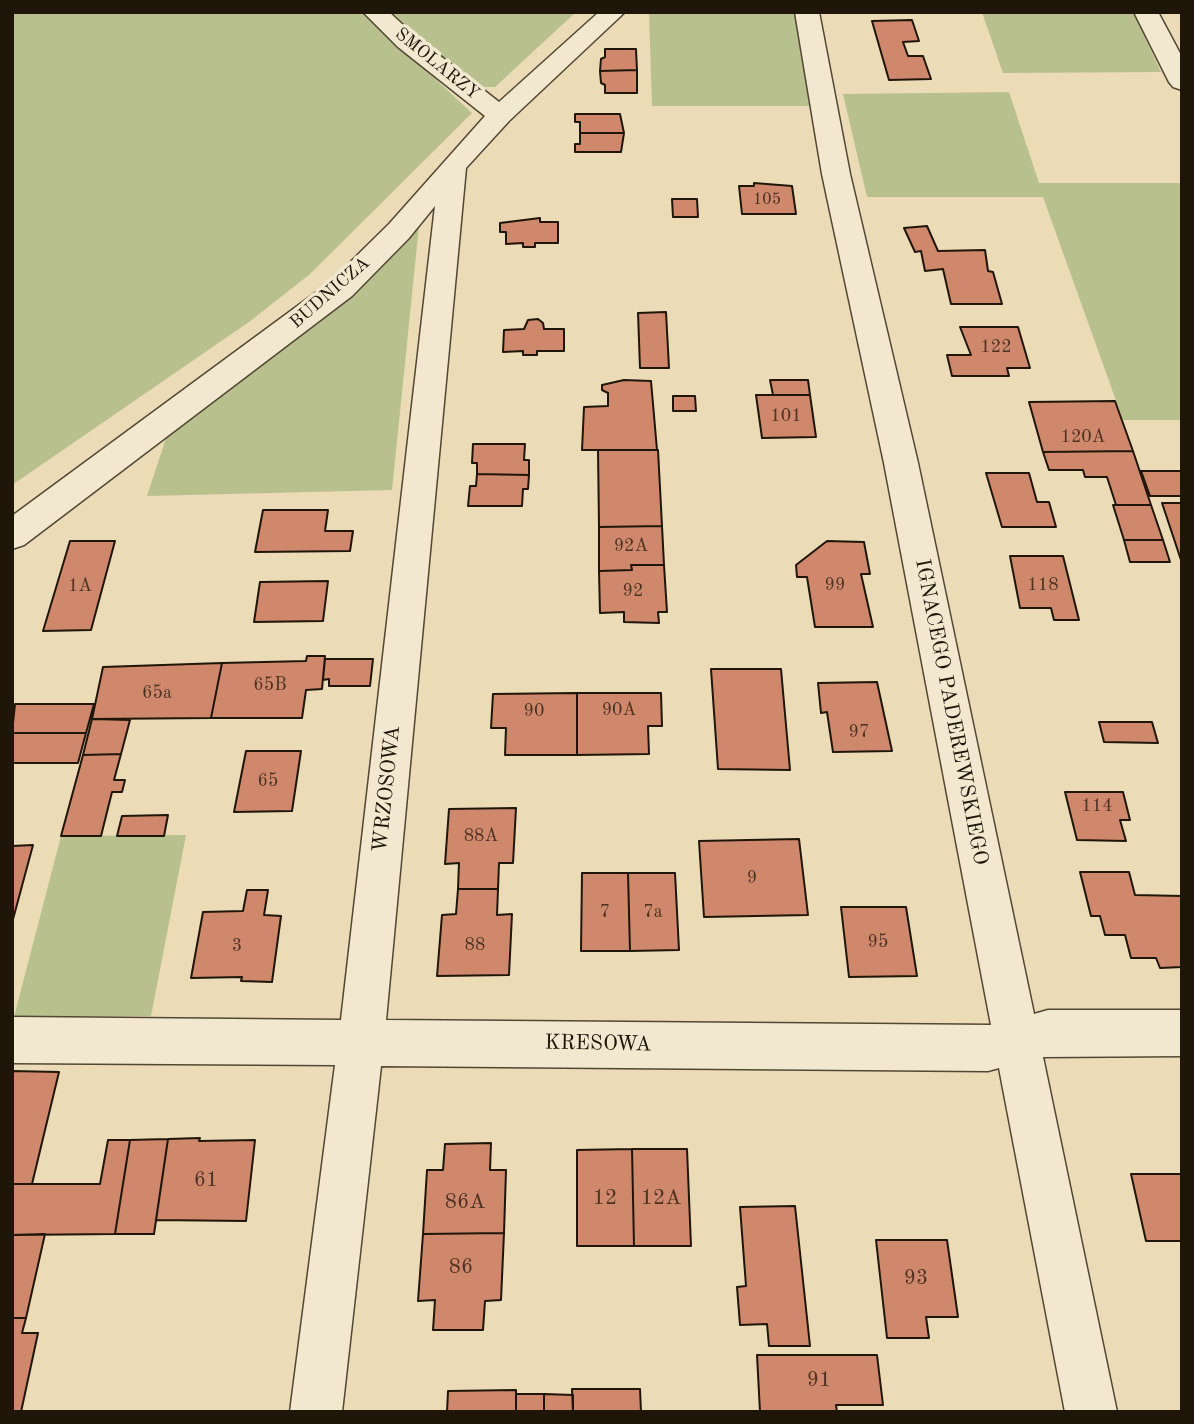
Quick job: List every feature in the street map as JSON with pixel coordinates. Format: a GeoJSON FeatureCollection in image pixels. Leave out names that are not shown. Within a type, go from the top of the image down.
{"type":"FeatureCollection","features":[{"type":"Feature","properties":{"kind":"street","name":"SMOLARZY"},"geometry":{"type":"LineString","coordinates":[[375,12],[407,42],[499,115]]}},
{"type":"Feature","properties":{"kind":"street","name":"BUDNICZA"},"geometry":{"type":"LineString","coordinates":[[12,535],[341,289],[399,231],[499,115],[613,12]]}},
{"type":"Feature","properties":{"kind":"street","name":"IGNACEGO PADEREWSKIEGO"},"geometry":{"type":"LineString","coordinates":[[807,12],[836,174],[901,463],[1091,1412]]}},
{"type":"Feature","properties":{"kind":"street"},"geometry":{"type":"LineString","coordinates":[[1146,12],[1182,82]]}},
{"type":"Feature","properties":{"kind":"street","name":"WRZOSOWA"},"geometry":{"type":"LineString","coordinates":[[316,1412],[361,1042],[453,166]]}},
{"type":"Feature","properties":{"kind":"street","name":"KRESOWA"},"geometry":{"type":"LineString","coordinates":[[12,1040],[988,1048],[1048,1033],[1182,1033]]}},
{"type":"Feature","properties":{"kind":"green space"},"geometry":{"type":"Polygon","coordinates":[[[12,12],[363,12],[472,113],[310,274],[249,322],[12,485],[12,12]]]}},
{"type":"Feature","properties":{"kind":"green space"},"geometry":{"type":"Polygon","coordinates":[[[388,12],[576,12],[495,87],[472,87],[388,12]]]}},
{"type":"Feature","properties":{"kind":"green space"},"geometry":{"type":"Polygon","coordinates":[[[649,12],[797,12],[811,106],[652,106],[649,12]]]}},
{"type":"Feature","properties":{"kind":"green space"},"geometry":{"type":"Polygon","coordinates":[[[982,12],[1133,12],[1161,72],[1003,73],[982,12]]]}},
{"type":"Feature","properties":{"kind":"green space"},"geometry":{"type":"Polygon","coordinates":[[[1009,92],[1039,183],[1182,183],[1182,420],[1123,420],[1043,197],[867,197],[843,94],[1009,92]]]}},
{"type":"Feature","properties":{"kind":"green space"},"geometry":{"type":"Polygon","coordinates":[[[419,226],[392,490],[147,496],[167,435],[338,305],[419,226]]]}},
{"type":"Feature","properties":{"kind":"green space"},"geometry":{"type":"Polygon","coordinates":[[[186,835],[151,1016],[14,1017],[61,836],[186,835]]]}},
{"type":"Feature","properties":{"kind":"building"},"geometry":{"type":"Polygon","coordinates":[[[912,20],[919,41],[903,42],[908,56],[923,56],[931,79],[889,80],[872,21],[912,20]]]}},
{"type":"Feature","properties":{"kind":"building"},"geometry":{"type":"Polygon","coordinates":[[[605,49],[636,49],[637,70],[600,71],[605,49]]]}},
{"type":"Feature","properties":{"kind":"building"},"geometry":{"type":"Polygon","coordinates":[[[637,70],[637,93],[605,93],[600,71],[637,70]]]}},
{"type":"Feature","properties":{"kind":"building"},"geometry":{"type":"Polygon","coordinates":[[[575,114],[620,114],[624,133],[580,133],[580,122],[575,122],[575,114]]]}},
{"type":"Feature","properties":{"kind":"building"},"geometry":{"type":"Polygon","coordinates":[[[580,133],[624,133],[621,152],[575,152],[575,144],[580,144],[580,133]]]}},
{"type":"Feature","properties":{"kind":"building"},"geometry":{"type":"Polygon","coordinates":[[[754,183],[792,186],[796,214],[742,214],[739,186],[754,186],[754,183]]]}},
{"type":"Feature","properties":{"kind":"building"},"geometry":{"type":"Polygon","coordinates":[[[672,199],[697,199],[698,217],[673,217],[672,199]]]}},
{"type":"Feature","properties":{"kind":"building"},"geometry":{"type":"Polygon","coordinates":[[[540,218],[540,222],[558,222],[558,243],[535,243],[535,247],[523,247],[523,243],[506,244],[506,232],[500,232],[500,223],[540,218]]]}},
{"type":"Feature","properties":{"kind":"building"},"geometry":{"type":"Polygon","coordinates":[[[927,226],[938,251],[985,250],[988,271],[993,272],[1002,304],[951,304],[943,269],[925,271],[921,251],[915,252],[904,228],[927,226]]]}},
{"type":"Feature","properties":{"kind":"building"},"geometry":{"type":"Polygon","coordinates":[[[666,312],[669,368],[640,368],[638,313],[666,312]]]}},
{"type":"Feature","properties":{"kind":"building"},"geometry":{"type":"Polygon","coordinates":[[[538,319],[543,323],[544,329],[564,329],[564,351],[537,351],[537,355],[523,355],[523,351],[503,352],[504,330],[524,329],[528,320],[538,319]]]}},
{"type":"Feature","properties":{"kind":"building"},"geometry":{"type":"Polygon","coordinates":[[[960,327],[1018,327],[1030,368],[1007,368],[1009,376],[952,376],[947,355],[971,355],[960,327]]]}},
{"type":"Feature","properties":{"kind":"building"},"geometry":{"type":"Polygon","coordinates":[[[624,380],[651,381],[657,450],[582,450],[584,407],[608,406],[608,393],[602,390],[602,385],[624,380]]]}},
{"type":"Feature","properties":{"kind":"building"},"geometry":{"type":"Polygon","coordinates":[[[770,380],[808,380],[810,395],[773,395],[770,380]]]}},
{"type":"Feature","properties":{"kind":"building"},"geometry":{"type":"Polygon","coordinates":[[[756,395],[810,395],[816,437],[762,438],[756,395]]]}},
{"type":"Feature","properties":{"kind":"building"},"geometry":{"type":"Polygon","coordinates":[[[673,396],[695,396],[696,411],[673,411],[673,396]]]}},
{"type":"Feature","properties":{"kind":"building"},"geometry":{"type":"Polygon","coordinates":[[[1115,401],[1133,451],[1043,452],[1029,402],[1115,401]]]}},
{"type":"Feature","properties":{"kind":"building"},"geometry":{"type":"Polygon","coordinates":[[[473,444],[525,444],[524,460],[529,460],[529,475],[477,474],[477,463],[472,463],[473,444]]]}},
{"type":"Feature","properties":{"kind":"building"},"geometry":{"type":"Polygon","coordinates":[[[598,450],[658,450],[662,526],[599,527],[598,450]]]}},
{"type":"Feature","properties":{"kind":"building"},"geometry":{"type":"Polygon","coordinates":[[[1133,451],[1151,505],[1116,505],[1107,477],[1085,477],[1083,470],[1049,470],[1043,452],[1133,451]]]}},
{"type":"Feature","properties":{"kind":"building"},"geometry":{"type":"Polygon","coordinates":[[[1141,471],[1181,471],[1182,496],[1150,496],[1141,471]]]}},
{"type":"Feature","properties":{"kind":"building"},"geometry":{"type":"Polygon","coordinates":[[[986,473],[1029,473],[1037,502],[1049,502],[1056,527],[1002,527],[986,473]]]}},
{"type":"Feature","properties":{"kind":"building"},"geometry":{"type":"Polygon","coordinates":[[[477,474],[529,475],[528,489],[523,489],[522,506],[468,506],[470,486],[476,486],[477,474]]]}},
{"type":"Feature","properties":{"kind":"building"},"geometry":{"type":"Polygon","coordinates":[[[1162,503],[1182,503],[1182,563],[1162,503]]]}},
{"type":"Feature","properties":{"kind":"building"},"geometry":{"type":"Polygon","coordinates":[[[1113,505],[1151,505],[1163,540],[1124,540],[1113,505]]]}},
{"type":"Feature","properties":{"kind":"building"},"geometry":{"type":"Polygon","coordinates":[[[263,510],[328,510],[325,531],[353,531],[350,551],[255,552],[263,510]]]}},
{"type":"Feature","properties":{"kind":"building"},"geometry":{"type":"Polygon","coordinates":[[[662,526],[664,565],[631,565],[632,570],[599,571],[599,527],[662,526]]]}},
{"type":"Feature","properties":{"kind":"building"},"geometry":{"type":"Polygon","coordinates":[[[1124,540],[1163,540],[1170,562],[1130,562],[1124,540]]]}},
{"type":"Feature","properties":{"kind":"building"},"geometry":{"type":"Polygon","coordinates":[[[70,541],[115,541],[91,630],[43,631],[70,541]]]}},
{"type":"Feature","properties":{"kind":"building"},"geometry":{"type":"Polygon","coordinates":[[[827,541],[864,542],[870,574],[861,574],[873,627],[815,627],[807,577],[797,577],[796,565],[827,541]]]}},
{"type":"Feature","properties":{"kind":"building"},"geometry":{"type":"Polygon","coordinates":[[[1010,556],[1063,556],[1079,620],[1054,620],[1051,608],[1020,608],[1010,556]]]}},
{"type":"Feature","properties":{"kind":"building"},"geometry":{"type":"Polygon","coordinates":[[[631,565],[664,565],[667,612],[658,612],[659,623],[624,622],[624,612],[600,613],[599,571],[632,570],[631,565]]]}},
{"type":"Feature","properties":{"kind":"building"},"geometry":{"type":"Polygon","coordinates":[[[328,581],[323,621],[254,622],[260,582],[328,581]]]}},
{"type":"Feature","properties":{"kind":"building"},"geometry":{"type":"Polygon","coordinates":[[[307,656],[325,656],[322,689],[306,690],[302,718],[211,718],[222,663],[306,661],[307,656]]]}},
{"type":"Feature","properties":{"kind":"building"},"geometry":{"type":"Polygon","coordinates":[[[325,659],[373,659],[370,686],[329,686],[329,679],[323,680],[325,659]]]}},
{"type":"Feature","properties":{"kind":"building"},"geometry":{"type":"Polygon","coordinates":[[[222,663],[211,718],[92,719],[103,667],[222,663]]]}},
{"type":"Feature","properties":{"kind":"building"},"geometry":{"type":"Polygon","coordinates":[[[711,669],[781,669],[790,770],[718,769],[711,669]]]}},
{"type":"Feature","properties":{"kind":"building"},"geometry":{"type":"Polygon","coordinates":[[[877,682],[892,751],[833,752],[827,712],[821,713],[818,683],[877,682]]]}},
{"type":"Feature","properties":{"kind":"building"},"geometry":{"type":"Polygon","coordinates":[[[577,693],[577,755],[505,755],[506,728],[491,728],[493,694],[577,693]]]}},
{"type":"Feature","properties":{"kind":"building"},"geometry":{"type":"Polygon","coordinates":[[[577,693],[661,693],[662,726],[648,726],[649,754],[577,755],[577,693]]]}},
{"type":"Feature","properties":{"kind":"building"},"geometry":{"type":"Polygon","coordinates":[[[15,704],[94,704],[86,733],[12,733],[15,704]]]}},
{"type":"Feature","properties":{"kind":"building"},"geometry":{"type":"Polygon","coordinates":[[[92,719],[130,720],[121,754],[83,755],[92,719]]]}},
{"type":"Feature","properties":{"kind":"building"},"geometry":{"type":"Polygon","coordinates":[[[1099,722],[1152,722],[1158,743],[1104,742],[1099,722]]]}},
{"type":"Feature","properties":{"kind":"building"},"geometry":{"type":"Polygon","coordinates":[[[12,733],[86,733],[78,763],[12,763],[12,733]]]}},
{"type":"Feature","properties":{"kind":"building"},"geometry":{"type":"Polygon","coordinates":[[[246,751],[301,751],[292,811],[234,812],[246,751]]]}},
{"type":"Feature","properties":{"kind":"building"},"geometry":{"type":"Polygon","coordinates":[[[121,754],[114,780],[125,780],[122,792],[112,792],[101,836],[61,836],[83,755],[121,754]]]}},
{"type":"Feature","properties":{"kind":"building"},"geometry":{"type":"Polygon","coordinates":[[[1065,792],[1123,792],[1130,820],[1120,820],[1126,841],[1077,840],[1065,792]]]}},
{"type":"Feature","properties":{"kind":"building"},"geometry":{"type":"Polygon","coordinates":[[[516,808],[513,863],[499,863],[498,889],[458,889],[459,863],[445,864],[449,809],[516,808]]]}},
{"type":"Feature","properties":{"kind":"building"},"geometry":{"type":"Polygon","coordinates":[[[168,815],[164,836],[117,836],[122,816],[168,815]]]}},
{"type":"Feature","properties":{"kind":"building"},"geometry":{"type":"Polygon","coordinates":[[[799,839],[808,915],[704,917],[699,841],[799,839]]]}},
{"type":"Feature","properties":{"kind":"building"},"geometry":{"type":"Polygon","coordinates":[[[33,845],[12,923],[12,846],[33,845]]]}},
{"type":"Feature","properties":{"kind":"building"},"geometry":{"type":"Polygon","coordinates":[[[1080,872],[1129,872],[1135,895],[1182,896],[1182,967],[1160,968],[1156,958],[1131,958],[1125,935],[1105,935],[1100,916],[1091,916],[1080,872]]]}},
{"type":"Feature","properties":{"kind":"building"},"geometry":{"type":"Polygon","coordinates":[[[582,873],[628,873],[630,951],[581,951],[582,873]]]}},
{"type":"Feature","properties":{"kind":"building"},"geometry":{"type":"Polygon","coordinates":[[[628,873],[675,873],[679,950],[630,951],[628,873]]]}},
{"type":"Feature","properties":{"kind":"building"},"geometry":{"type":"Polygon","coordinates":[[[458,889],[498,889],[497,915],[512,914],[509,975],[437,976],[442,915],[456,914],[458,889]]]}},
{"type":"Feature","properties":{"kind":"building"},"geometry":{"type":"Polygon","coordinates":[[[247,890],[268,890],[264,915],[281,916],[272,982],[241,981],[242,977],[191,978],[203,912],[243,911],[247,890]]]}},
{"type":"Feature","properties":{"kind":"building"},"geometry":{"type":"Polygon","coordinates":[[[841,907],[906,907],[917,976],[849,977],[841,907]]]}},
{"type":"Feature","properties":{"kind":"building"},"geometry":{"type":"Polygon","coordinates":[[[12,1071],[59,1072],[32,1184],[12,1184],[12,1071]]]}},
{"type":"Feature","properties":{"kind":"building"},"geometry":{"type":"Polygon","coordinates":[[[200,1138],[199,1141],[255,1140],[246,1221],[156,1220],[168,1139],[200,1138]]]}},
{"type":"Feature","properties":{"kind":"building"},"geometry":{"type":"Polygon","coordinates":[[[168,1139],[154,1234],[115,1234],[130,1140],[168,1139]]]}},
{"type":"Feature","properties":{"kind":"building"},"geometry":{"type":"Polygon","coordinates":[[[108,1140],[130,1140],[115,1234],[12,1235],[12,1184],[100,1184],[108,1140]]]}},
{"type":"Feature","properties":{"kind":"building"},"geometry":{"type":"Polygon","coordinates":[[[491,1143],[490,1170],[506,1170],[504,1233],[423,1234],[427,1170],[443,1170],[445,1144],[491,1143]]]}},
{"type":"Feature","properties":{"kind":"building"},"geometry":{"type":"Polygon","coordinates":[[[632,1149],[634,1246],[577,1246],[577,1150],[632,1149]]]}},
{"type":"Feature","properties":{"kind":"building"},"geometry":{"type":"Polygon","coordinates":[[[632,1149],[687,1149],[691,1246],[634,1246],[632,1149]]]}},
{"type":"Feature","properties":{"kind":"building"},"geometry":{"type":"Polygon","coordinates":[[[1131,1174],[1182,1174],[1182,1241],[1146,1241],[1131,1174]]]}},
{"type":"Feature","properties":{"kind":"building"},"geometry":{"type":"Polygon","coordinates":[[[795,1206],[810,1346],[769,1346],[767,1324],[740,1325],[737,1287],[746,1286],[740,1207],[795,1206]]]}},
{"type":"Feature","properties":{"kind":"building"},"geometry":{"type":"Polygon","coordinates":[[[504,1233],[501,1300],[485,1301],[483,1330],[433,1330],[435,1300],[418,1301],[423,1234],[504,1233]]]}},
{"type":"Feature","properties":{"kind":"building"},"geometry":{"type":"Polygon","coordinates":[[[45,1234],[26,1318],[12,1318],[12,1235],[45,1234]]]}},
{"type":"Feature","properties":{"kind":"building"},"geometry":{"type":"Polygon","coordinates":[[[876,1240],[947,1240],[958,1317],[926,1317],[929,1338],[887,1338],[876,1240]]]}},
{"type":"Feature","properties":{"kind":"building"},"geometry":{"type":"Polygon","coordinates":[[[12,1318],[26,1318],[22,1333],[38,1333],[21,1412],[12,1412],[12,1318]]]}},
{"type":"Feature","properties":{"kind":"building"},"geometry":{"type":"Polygon","coordinates":[[[757,1355],[877,1355],[883,1405],[836,1405],[837,1412],[760,1412],[757,1355]]]}},
{"type":"Feature","properties":{"kind":"building"},"geometry":{"type":"Polygon","coordinates":[[[572,1389],[640,1389],[641,1412],[573,1412],[572,1389]]]}},
{"type":"Feature","properties":{"kind":"building"},"geometry":{"type":"Polygon","coordinates":[[[516,1390],[516,1412],[447,1412],[448,1391],[516,1390]]]}},
{"type":"Feature","properties":{"kind":"building"},"geometry":{"type":"Polygon","coordinates":[[[516,1394],[544,1394],[544,1412],[516,1412],[516,1394]]]}},
{"type":"Feature","properties":{"kind":"building"},"geometry":{"type":"Polygon","coordinates":[[[544,1394],[573,1395],[573,1412],[544,1412],[544,1394]]]}}]}
